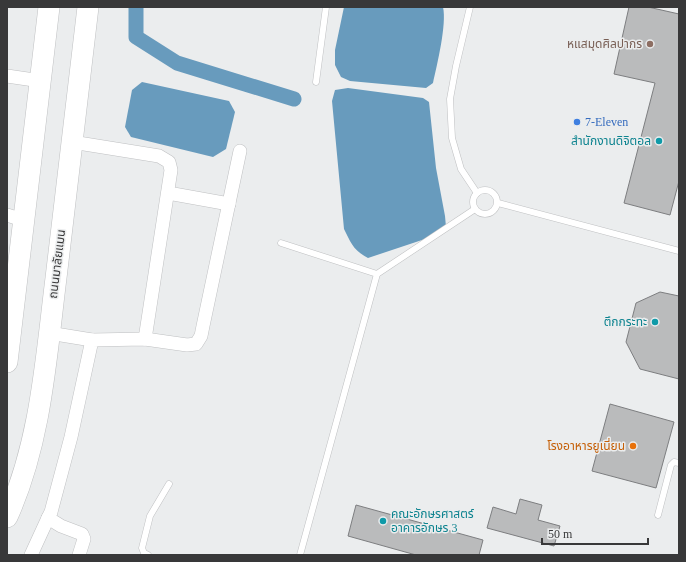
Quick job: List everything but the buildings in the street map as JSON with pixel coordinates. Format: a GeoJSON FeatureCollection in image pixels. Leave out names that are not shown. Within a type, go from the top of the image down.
{"type":"FeatureCollection","features":[{"type":"Feature","properties":{"kind":"highway"},"geometry":{"type":"LineString","coordinates":[[7,362],[15,218],[41,81],[49,7]]}},
{"type":"Feature","properties":{"kind":"highway","name":"ถนนมาลัยแมน"},"geometry":{"type":"LineString","coordinates":[[7,517],[13,504],[24,470],[36,426],[49,333],[88,7]]}},
{"type":"Feature","properties":{"kind":"street"},"geometry":{"type":"LineString","coordinates":[[7,76],[41,81]]}},
{"type":"Feature","properties":{"kind":"street"},"geometry":{"type":"LineString","coordinates":[[72,142],[159,156],[169,162],[171,170],[168,193],[145,339]]}},
{"type":"Feature","properties":{"kind":"street"},"geometry":{"type":"LineString","coordinates":[[49,333],[92,340],[145,339],[187,345],[196,344],[201,336],[240,151]]}},
{"type":"Feature","properties":{"kind":"street"},"geometry":{"type":"LineString","coordinates":[[168,193],[229,204]]}},
{"type":"Feature","properties":{"kind":"street"},"geometry":{"type":"LineString","coordinates":[[31,555],[52,512],[71,437],[92,340]]}},
{"type":"Feature","properties":{"kind":"street"},"geometry":{"type":"LineString","coordinates":[[48,518],[60,526],[82,534],[84,539],[79,555]]}},
{"type":"Feature","properties":{"kind":"lane"},"geometry":{"type":"LineString","coordinates":[[316,82],[326,7]]}},
{"type":"Feature","properties":{"kind":"lane"},"geometry":{"type":"LineString","coordinates":[[470,7],[450,99],[452,138],[461,169],[477,193]]}},
{"type":"Feature","properties":{"kind":"lane"},"geometry":{"type":"LineString","coordinates":[[487,190],[491,191],[497,198],[498,203],[494,210],[488,214],[482,214],[475,209],[473,200],[477,193],[487,190]]}},
{"type":"Feature","properties":{"kind":"lane"},"geometry":{"type":"LineString","coordinates":[[498,203],[679,251]]}},
{"type":"Feature","properties":{"kind":"lane"},"geometry":{"type":"LineString","coordinates":[[300,555],[377,274],[475,209]]}},
{"type":"Feature","properties":{"kind":"lane"},"geometry":{"type":"LineString","coordinates":[[281,243],[377,274]]}},
{"type":"Feature","properties":{"kind":"lane"},"geometry":{"type":"LineString","coordinates":[[658,515],[671,465],[674,462],[679,463]]}},
{"type":"Feature","properties":{"kind":"lane"},"geometry":{"type":"LineString","coordinates":[[148,555],[144,553],[142,548],[150,516],[169,484]]}},
{"type":"Feature","properties":{"kind":"water"},"geometry":{"type":"Polygon","coordinates":[[[344,7],[443,7],[443,34],[433,83],[426,88],[350,81],[341,77],[335,65],[335,50],[344,7]]]}},
{"type":"Feature","properties":{"kind":"water"},"geometry":{"type":"Polygon","coordinates":[[[142,82],[229,101],[235,112],[226,149],[213,157],[131,137],[125,127],[132,90],[142,82]]]}},
{"type":"Feature","properties":{"kind":"water"},"geometry":{"type":"Polygon","coordinates":[[[348,88],[423,98],[429,102],[436,168],[446,227],[440,234],[368,258],[359,252],[351,242],[344,229],[332,101],[335,90],[348,88]]]}},
{"type":"Feature","properties":{"kind":"waterway"},"geometry":{"type":"LineString","coordinates":[[136,7],[136,37],[177,63],[294,99]]}},
{"type":"Feature","properties":{"kind":"place","name":"หแสมุดศิลปากร"},"geometry":{"type":"Point","coordinates":[650,44]}},
{"type":"Feature","properties":{"kind":"place","name":"7-Eleven"},"geometry":{"type":"Point","coordinates":[577,122]}},
{"type":"Feature","properties":{"kind":"place","name":"สำนักงานดิจิตอล"},"geometry":{"type":"Point","coordinates":[659,141]}},
{"type":"Feature","properties":{"kind":"place","name":"ตึกกระทะ"},"geometry":{"type":"Point","coordinates":[655,322]}},
{"type":"Feature","properties":{"kind":"place","name":"โรงอาหารยูเนี่ยน"},"geometry":{"type":"Point","coordinates":[633,446]}},
{"type":"Feature","properties":{"kind":"place","name":"คณะอักษรศาสตร์ อาคารอักษร 3"},"geometry":{"type":"Point","coordinates":[383,521]}}]}
